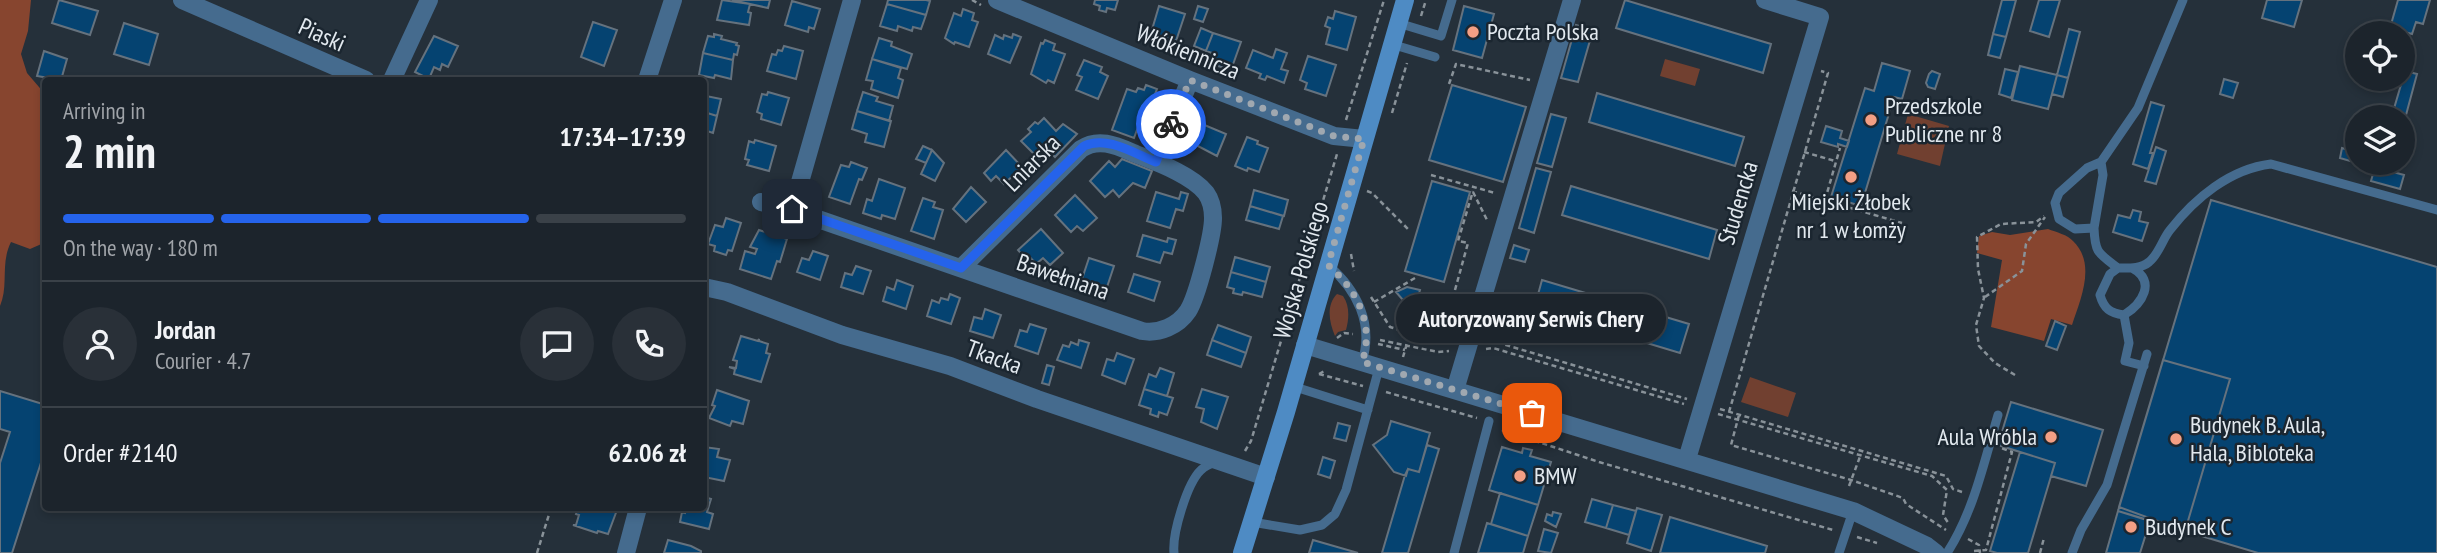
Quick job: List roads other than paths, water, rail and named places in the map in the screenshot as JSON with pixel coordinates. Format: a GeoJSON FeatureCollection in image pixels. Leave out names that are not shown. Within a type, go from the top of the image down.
{"type":"FeatureCollection","features":[{"type":"Feature","properties":{"kind":"main road","name":"Wojska Polskiego"},"geometry":{"type":"LineString","coordinates":[[1242,553],[1405,0]]}},
{"type":"Feature","properties":{"kind":"street","name":"Piaski"},"geometry":{"type":"LineString","coordinates":[[182,0],[359,77]]}},
{"type":"Feature","properties":{"kind":"street"},"geometry":{"type":"LineString","coordinates":[[393,77],[429,0]]}},
{"type":"Feature","properties":{"kind":"street"},"geometry":{"type":"LineString","coordinates":[[648,77],[673,0]]}},
{"type":"Feature","properties":{"kind":"street"},"geometry":{"type":"LineString","coordinates":[[792,209],[852,0]]}},
{"type":"Feature","properties":{"kind":"street"},"geometry":{"type":"LineString","coordinates":[[1455,390],[1572,0]]}},
{"type":"Feature","properties":{"kind":"street","name":"Studencka"},"geometry":{"type":"LineString","coordinates":[[1687,459],[1820,17],[1765,0]]}},
{"type":"Feature","properties":{"kind":"street","name":"Włókiennicza"},"geometry":{"type":"LineString","coordinates":[[989,2],[1334,136],[1364,139]]}},
{"type":"Feature","properties":{"kind":"street"},"geometry":{"type":"LineString","coordinates":[[1156,162],[1190,80]]}},
{"type":"Feature","properties":{"kind":"street","name":"Lniarska"},"geometry":{"type":"LineString","coordinates":[[961,268],[1084,146],[1107,143],[1156,162]]}},
{"type":"Feature","properties":{"kind":"street","name":"Bawełniana"},"geometry":{"type":"LineString","coordinates":[[761,202],[792,209],[1142,331],[1153,332],[1178,322],[1190,308],[1210,237],[1213,216],[1205,191],[1156,162]]}},
{"type":"Feature","properties":{"kind":"street","name":"Tkacka"},"geometry":{"type":"LineString","coordinates":[[707,288],[727,292],[842,335],[950,366],[1037,399],[1266,477]]}},
{"type":"Feature","properties":{"kind":"street"},"geometry":{"type":"LineString","coordinates":[[1305,345],[1853,511],[1930,551]]}},
{"type":"Feature","properties":{"kind":"street"},"geometry":{"type":"LineString","coordinates":[[626,553],[637,511]]}},
{"type":"Feature","properties":{"kind":"lane"},"geometry":{"type":"LineString","coordinates":[[1398,23],[1441,36],[1451,0]]}},
{"type":"Feature","properties":{"kind":"lane"},"geometry":{"type":"LineString","coordinates":[[2094,228],[2075,229],[2059,219],[2055,203],[2059,193],[2087,167],[2102,162],[2138,108],[2183,0]]}},
{"type":"Feature","properties":{"kind":"lane"},"geometry":{"type":"LineString","coordinates":[[1391,44],[1435,57]]}},
{"type":"Feature","properties":{"kind":"lane"},"geometry":{"type":"LineString","coordinates":[[2102,162],[2103,175],[2094,228],[2095,247],[2102,257],[2118,268],[2147,265],[2167,233],[2185,212],[2231,176],[2254,166],[2271,164],[2437,210]]}},
{"type":"Feature","properties":{"kind":"lane"},"geometry":{"type":"LineString","coordinates":[[1252,522],[1300,530],[1311,528],[1328,521],[1335,514],[1346,490],[1373,389],[1363,313],[1356,295],[1345,280],[1328,265]]}},
{"type":"Feature","properties":{"kind":"lane"},"geometry":{"type":"LineString","coordinates":[[2118,268],[2110,274],[2100,295],[2104,307],[2113,314],[2124,315],[2134,309],[2146,287],[2145,279],[2132,268]]}},
{"type":"Feature","properties":{"kind":"lane"},"geometry":{"type":"LineString","coordinates":[[2124,315],[2129,343],[2125,361],[2144,366]]}},
{"type":"Feature","properties":{"kind":"lane"},"geometry":{"type":"LineString","coordinates":[[2072,553],[2081,530],[2107,485],[2147,354]]}},
{"type":"Feature","properties":{"kind":"lane"},"geometry":{"type":"LineString","coordinates":[[1292,386],[1368,410]]}},
{"type":"Feature","properties":{"kind":"lane"},"geometry":{"type":"LineString","coordinates":[[1947,553],[1975,496],[1998,415]]}},
{"type":"Feature","properties":{"kind":"lane"},"geometry":{"type":"LineString","coordinates":[[1454,553],[1489,422]]}},
{"type":"Feature","properties":{"kind":"lane"},"geometry":{"type":"LineString","coordinates":[[1174,553],[1173,540],[1191,484],[1202,469],[1229,463]]}},
{"type":"Feature","properties":{"kind":"lane"},"geometry":{"type":"LineString","coordinates":[[1839,553],[1853,511]]}},
{"type":"Feature","properties":{"kind":"place","name":"Poczta Polska"},"geometry":{"type":"Point","coordinates":[1473,32]}},
{"type":"Feature","properties":{"kind":"place","name":"Przedszkole Publiczne nr 8"},"geometry":{"type":"Point","coordinates":[1871,120]}},
{"type":"Feature","properties":{"kind":"place","name":"Miejski Żłobek nr 1 w Łomży"},"geometry":{"type":"Point","coordinates":[1851,177]}},
{"type":"Feature","properties":{"kind":"place","name":"Autoryzowany Serwis Chery"},"geometry":{"type":"Point","coordinates":[1532,413]}},
{"type":"Feature","properties":{"kind":"place","name":"Aula Wróbla"},"geometry":{"type":"Point","coordinates":[2051,437]}},
{"type":"Feature","properties":{"kind":"place","name":"Budynek B. Aula, Hala, Bibloteka"},"geometry":{"type":"Point","coordinates":[2176,439]}},
{"type":"Feature","properties":{"kind":"place","name":"BMW"},"geometry":{"type":"Point","coordinates":[1520,476]}},
{"type":"Feature","properties":{"kind":"place","name":"Budynek C"},"geometry":{"type":"Point","coordinates":[2131,527]}}]}
